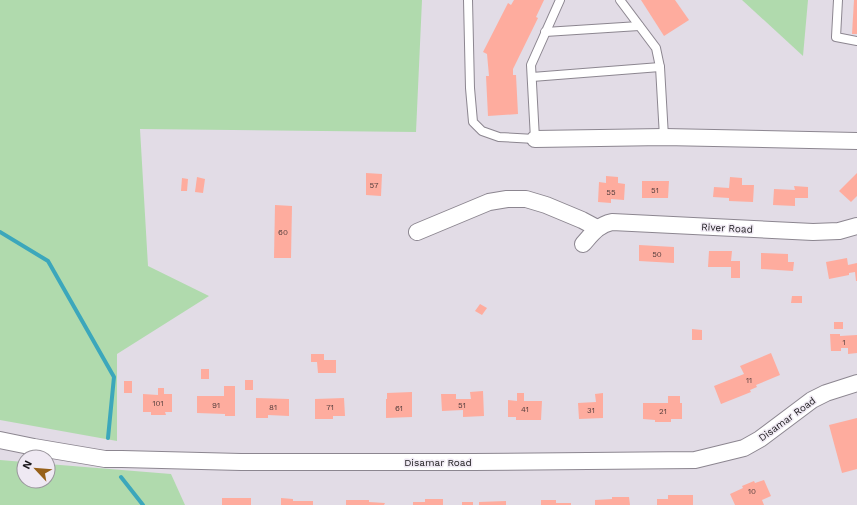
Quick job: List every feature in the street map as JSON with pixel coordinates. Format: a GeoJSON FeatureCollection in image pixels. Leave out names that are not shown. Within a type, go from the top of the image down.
{"type":"FeatureCollection","features":[{"type":"Feature","properties":{"kind":"street"},"geometry":{"type":"LineString","coordinates":[[535,139],[664,137],[857,141]]}},
{"type":"Feature","properties":{"kind":"street"},"geometry":{"type":"LineString","coordinates":[[417,232],[489,202],[507,199],[526,199],[546,205],[597,228],[583,244]]}},
{"type":"Feature","properties":{"kind":"street","name":"River Road"},"geometry":{"type":"LineString","coordinates":[[597,228],[612,222],[813,232],[839,231],[857,226]]}},
{"type":"Feature","properties":{"kind":"street","name":"Disamar Road"},"geometry":{"type":"LineString","coordinates":[[0,440],[105,459],[241,462],[695,460],[744,448],[760,440],[812,400],[826,393],[857,383]]}},
{"type":"Feature","properties":{"kind":"lane"},"geometry":{"type":"LineString","coordinates":[[468,0],[470,88],[473,122],[482,131],[499,137],[535,139],[531,65],[560,0]]}},
{"type":"Feature","properties":{"kind":"lane"},"geometry":{"type":"LineString","coordinates":[[620,0],[656,48],[660,67],[664,137]]}},
{"type":"Feature","properties":{"kind":"lane"},"geometry":{"type":"LineString","coordinates":[[838,0],[836,37],[857,41]]}},
{"type":"Feature","properties":{"kind":"lane"},"geometry":{"type":"LineString","coordinates":[[545,32],[640,26]]}},
{"type":"Feature","properties":{"kind":"lane"},"geometry":{"type":"LineString","coordinates":[[532,77],[660,67]]}},
{"type":"Feature","properties":{"kind":"green space"},"geometry":{"type":"Polygon","coordinates":[[[0,0],[422,0],[416,132],[140,129],[148,266],[209,296],[117,354],[117,441],[0,420],[0,0]]]}},
{"type":"Feature","properties":{"kind":"green space"},"geometry":{"type":"Polygon","coordinates":[[[742,0],[808,0],[803,56],[742,0]]]}},
{"type":"Feature","properties":{"kind":"green space"},"geometry":{"type":"Polygon","coordinates":[[[0,460],[16,461],[16,489],[56,489],[56,465],[171,474],[185,505],[0,505],[0,460]]]}},
{"type":"Feature","properties":{"kind":"building"},"geometry":{"type":"Polygon","coordinates":[[[514,0],[544,0],[536,17],[538,18],[513,69],[513,75],[516,75],[518,114],[488,116],[486,76],[489,76],[487,54],[483,52],[508,3],[511,5],[514,0]]]}},
{"type":"Feature","properties":{"kind":"building"},"geometry":{"type":"Polygon","coordinates":[[[641,0],[675,0],[689,20],[664,36],[641,0]]]}},
{"type":"Feature","properties":{"kind":"building"},"geometry":{"type":"Polygon","coordinates":[[[854,0],[857,0],[857,34],[852,34],[854,0]]]}},
{"type":"Feature","properties":{"kind":"building"},"geometry":{"type":"Polygon","coordinates":[[[366,173],[382,174],[381,196],[366,195],[366,173]]]}},
{"type":"Feature","properties":{"kind":"building"},"geometry":{"type":"Polygon","coordinates":[[[857,173],[857,196],[851,202],[839,191],[857,173]]]}},
{"type":"Feature","properties":{"kind":"building"},"geometry":{"type":"Polygon","coordinates":[[[606,176],[618,177],[618,183],[625,184],[624,200],[611,199],[611,203],[598,202],[599,182],[606,183],[606,176]]]}},
{"type":"Feature","properties":{"kind":"building"},"geometry":{"type":"Polygon","coordinates":[[[197,177],[205,179],[203,193],[195,192],[197,177]]]}},
{"type":"Feature","properties":{"kind":"building"},"geometry":{"type":"Polygon","coordinates":[[[730,177],[742,178],[742,185],[754,185],[753,202],[729,201],[729,198],[713,197],[714,187],[729,188],[730,177]]]}},
{"type":"Feature","properties":{"kind":"building"},"geometry":{"type":"Polygon","coordinates":[[[182,178],[188,179],[187,191],[181,191],[182,178]]]}},
{"type":"Feature","properties":{"kind":"building"},"geometry":{"type":"Polygon","coordinates":[[[642,181],[669,181],[668,198],[642,198],[642,181]]]}},
{"type":"Feature","properties":{"kind":"building"},"geometry":{"type":"Polygon","coordinates":[[[794,186],[808,187],[808,198],[795,198],[795,206],[773,205],[774,189],[795,190],[794,186]]]}},
{"type":"Feature","properties":{"kind":"building"},"geometry":{"type":"Polygon","coordinates":[[[275,205],[292,206],[291,258],[274,258],[275,205]]]}},
{"type":"Feature","properties":{"kind":"building"},"geometry":{"type":"Polygon","coordinates":[[[639,245],[674,247],[674,263],[639,261],[639,245]]]}},
{"type":"Feature","properties":{"kind":"building"},"geometry":{"type":"Polygon","coordinates":[[[709,251],[732,251],[731,261],[740,261],[740,278],[731,278],[731,267],[708,267],[709,251]]]}},
{"type":"Feature","properties":{"kind":"building"},"geometry":{"type":"Polygon","coordinates":[[[761,253],[788,254],[788,262],[794,262],[793,271],[761,269],[761,253]]]}},
{"type":"Feature","properties":{"kind":"building"},"geometry":{"type":"Polygon","coordinates":[[[847,258],[848,265],[857,263],[857,281],[855,272],[849,273],[849,275],[829,279],[826,262],[847,258]]]}},
{"type":"Feature","properties":{"kind":"building"},"geometry":{"type":"Polygon","coordinates":[[[792,296],[802,296],[802,303],[791,303],[792,296]]]}},
{"type":"Feature","properties":{"kind":"building"},"geometry":{"type":"Polygon","coordinates":[[[480,304],[487,308],[482,315],[475,311],[480,304]]]}},
{"type":"Feature","properties":{"kind":"building"},"geometry":{"type":"Polygon","coordinates":[[[834,322],[843,322],[843,329],[834,329],[834,322]]]}},
{"type":"Feature","properties":{"kind":"building"},"geometry":{"type":"Polygon","coordinates":[[[692,329],[702,330],[702,340],[692,340],[692,329]]]}},
{"type":"Feature","properties":{"kind":"building"},"geometry":{"type":"Polygon","coordinates":[[[830,334],[840,334],[840,336],[857,335],[857,353],[848,354],[848,348],[841,348],[841,351],[831,351],[830,334]]]}},
{"type":"Feature","properties":{"kind":"building"},"geometry":{"type":"Polygon","coordinates":[[[771,353],[780,375],[756,385],[757,387],[750,390],[751,392],[721,404],[714,386],[744,374],[740,366],[771,353]]]}},
{"type":"Feature","properties":{"kind":"building"},"geometry":{"type":"Polygon","coordinates":[[[311,354],[324,354],[324,360],[336,360],[336,373],[318,373],[317,362],[311,362],[311,354]]]}},
{"type":"Feature","properties":{"kind":"building"},"geometry":{"type":"Polygon","coordinates":[[[201,369],[209,369],[209,379],[201,379],[201,369]]]}},
{"type":"Feature","properties":{"kind":"building"},"geometry":{"type":"Polygon","coordinates":[[[245,380],[253,380],[253,390],[245,390],[245,380]]]}},
{"type":"Feature","properties":{"kind":"building"},"geometry":{"type":"Polygon","coordinates":[[[124,381],[132,381],[132,393],[124,393],[124,381]]]}},
{"type":"Feature","properties":{"kind":"building"},"geometry":{"type":"Polygon","coordinates":[[[224,386],[235,386],[235,416],[225,416],[225,414],[197,413],[197,396],[224,396],[224,386]]]}},
{"type":"Feature","properties":{"kind":"building"},"geometry":{"type":"Polygon","coordinates":[[[158,388],[164,388],[164,394],[172,394],[172,412],[165,412],[166,415],[151,415],[151,412],[143,412],[143,394],[158,395],[158,388]]]}},
{"type":"Feature","properties":{"kind":"building"},"geometry":{"type":"Polygon","coordinates":[[[483,391],[484,416],[463,417],[463,410],[442,411],[441,394],[456,394],[456,399],[471,399],[470,392],[483,391]]]}},
{"type":"Feature","properties":{"kind":"building"},"geometry":{"type":"Polygon","coordinates":[[[412,392],[412,417],[386,418],[387,393],[412,392]]]}},
{"type":"Feature","properties":{"kind":"building"},"geometry":{"type":"Polygon","coordinates":[[[517,393],[524,393],[524,401],[542,401],[541,420],[516,420],[516,417],[508,417],[508,400],[517,401],[517,393]]]}},
{"type":"Feature","properties":{"kind":"building"},"geometry":{"type":"Polygon","coordinates":[[[603,393],[603,418],[579,419],[578,403],[596,402],[595,394],[603,393]]]}},
{"type":"Feature","properties":{"kind":"building"},"geometry":{"type":"Polygon","coordinates":[[[668,396],[680,396],[680,403],[682,403],[682,419],[671,419],[671,422],[655,422],[655,420],[643,419],[643,403],[668,403],[668,396]]]}},
{"type":"Feature","properties":{"kind":"building"},"geometry":{"type":"Polygon","coordinates":[[[256,398],[289,399],[289,416],[268,415],[268,418],[256,418],[256,398]]]}},
{"type":"Feature","properties":{"kind":"building"},"geometry":{"type":"Polygon","coordinates":[[[344,398],[345,416],[333,416],[333,419],[315,419],[315,399],[344,398]]]}},
{"type":"Feature","properties":{"kind":"building"},"geometry":{"type":"Polygon","coordinates":[[[857,418],[857,469],[842,473],[829,425],[857,418]]]}},
{"type":"Feature","properties":{"kind":"building"},"geometry":{"type":"Polygon","coordinates":[[[764,480],[771,496],[762,500],[764,505],[735,505],[730,494],[743,488],[742,486],[754,481],[755,483],[764,480]]]}},
{"type":"Feature","properties":{"kind":"building"},"geometry":{"type":"Polygon","coordinates":[[[668,495],[693,495],[693,505],[657,505],[657,499],[668,499],[668,495]]]}},
{"type":"Feature","properties":{"kind":"building"},"geometry":{"type":"Polygon","coordinates":[[[612,497],[629,497],[630,505],[595,505],[595,500],[612,499],[612,497]]]}},
{"type":"Feature","properties":{"kind":"building"},"geometry":{"type":"Polygon","coordinates":[[[222,498],[251,498],[251,505],[222,505],[222,498]]]}},
{"type":"Feature","properties":{"kind":"building"},"geometry":{"type":"Polygon","coordinates":[[[281,498],[293,499],[293,501],[313,501],[313,505],[281,505],[281,498]]]}},
{"type":"Feature","properties":{"kind":"building"},"geometry":{"type":"Polygon","coordinates":[[[425,499],[443,499],[443,505],[413,505],[413,502],[425,502],[425,499]]]}},
{"type":"Feature","properties":{"kind":"building"},"geometry":{"type":"Polygon","coordinates":[[[346,500],[369,500],[369,502],[385,503],[384,505],[346,505],[346,500]]]}},
{"type":"Feature","properties":{"kind":"building"},"geometry":{"type":"Polygon","coordinates":[[[541,500],[556,500],[556,503],[571,503],[571,505],[541,505],[541,500]]]}},
{"type":"Feature","properties":{"kind":"building"},"geometry":{"type":"Polygon","coordinates":[[[506,501],[506,505],[479,505],[479,502],[506,501]]]}},
{"type":"Feature","properties":{"kind":"building"},"geometry":{"type":"Polygon","coordinates":[[[462,502],[473,502],[473,505],[462,505],[462,502]]]}},
{"type":"Feature","properties":{"kind":"waterway"},"geometry":{"type":"LineString","coordinates":[[0,232],[48,261],[114,377],[108,438]]}},
{"type":"Feature","properties":{"kind":"waterway"},"geometry":{"type":"LineString","coordinates":[[121,477],[143,505]]}}]}
